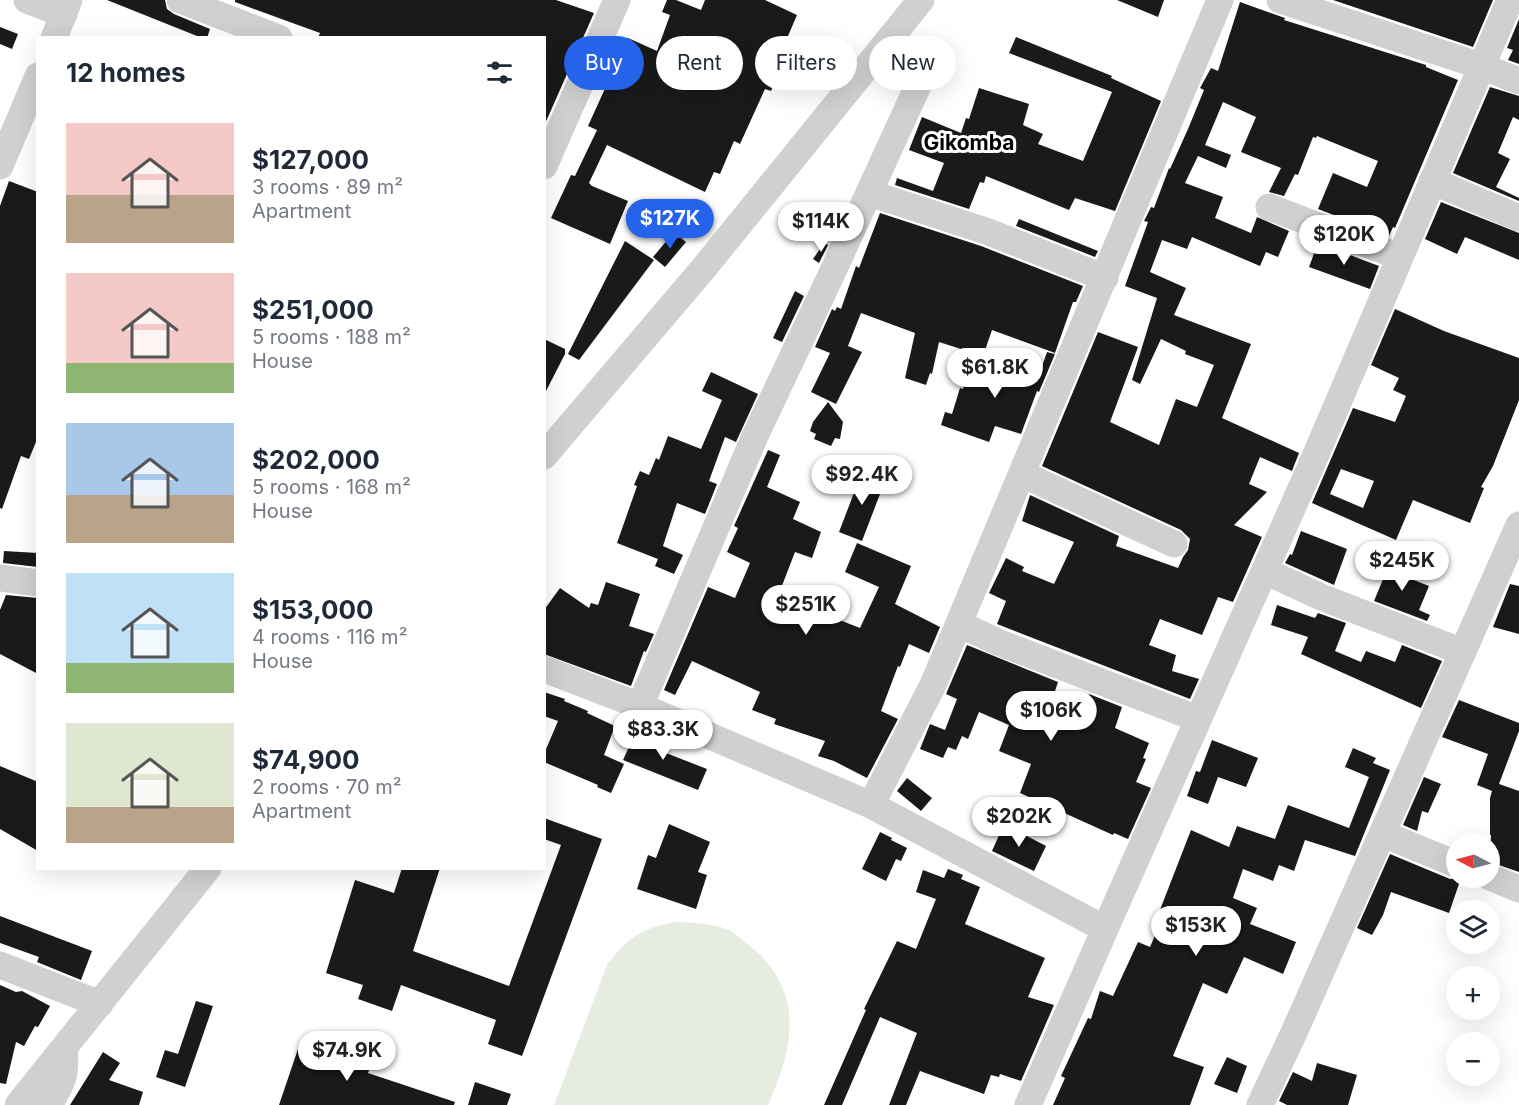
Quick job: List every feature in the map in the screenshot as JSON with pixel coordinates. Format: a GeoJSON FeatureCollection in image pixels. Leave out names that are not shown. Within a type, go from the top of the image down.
{"type":"FeatureCollection","features":[{"type":"Feature","properties":{"kind":"street"},"geometry":{"type":"LineString","coordinates":[[27,0],[62,17]]}},
{"type":"Feature","properties":{"kind":"street"},"geometry":{"type":"LineString","coordinates":[[180,0],[274,36]]}},
{"type":"Feature","properties":{"kind":"street"},"geometry":{"type":"LineString","coordinates":[[548,151],[617,0]]}},
{"type":"Feature","properties":{"kind":"street"},"geometry":{"type":"LineString","coordinates":[[891,36],[921,0]]}},
{"type":"Feature","properties":{"kind":"street"},"geometry":{"type":"LineString","coordinates":[[871,805],[933,685],[1220,0]]}},
{"type":"Feature","properties":{"kind":"street"},"geometry":{"type":"LineString","coordinates":[[1280,0],[1481,66],[1519,81]]}},
{"type":"Feature","properties":{"kind":"street"},"geometry":{"type":"LineString","coordinates":[[1028,1105],[1265,571],[1510,0]]}},
{"type":"Feature","properties":{"kind":"street"},"geometry":{"type":"LineString","coordinates":[[546,454],[703,269],[869,63]]}},
{"type":"Feature","properties":{"kind":"street"},"geometry":{"type":"LineString","coordinates":[[0,166],[36,81]]}},
{"type":"Feature","properties":{"kind":"street"},"geometry":{"type":"LineString","coordinates":[[640,706],[754,436],[915,90]]}},
{"type":"Feature","properties":{"kind":"street"},"geometry":{"type":"LineString","coordinates":[[1432,181],[1519,218]]}},
{"type":"Feature","properties":{"kind":"street"},"geometry":{"type":"LineString","coordinates":[[869,193],[986,231],[1105,278]]}},
{"type":"Feature","properties":{"kind":"street"},"geometry":{"type":"LineString","coordinates":[[1269,207],[1400,257]]}},
{"type":"Feature","properties":{"kind":"street"},"geometry":{"type":"LineString","coordinates":[[1022,474],[1174,544]]}},
{"type":"Feature","properties":{"kind":"street"},"geometry":{"type":"LineString","coordinates":[[1260,1105],[1383,834],[1519,525]]}},
{"type":"Feature","properties":{"kind":"street"},"geometry":{"type":"LineString","coordinates":[[1265,571],[1321,597],[1463,652]]}},
{"type":"Feature","properties":{"kind":"street"},"geometry":{"type":"LineString","coordinates":[[1,581],[36,583]]}},
{"type":"Feature","properties":{"kind":"street"},"geometry":{"type":"LineString","coordinates":[[959,624],[1000,643],[1185,714]]}},
{"type":"Feature","properties":{"kind":"street"},"geometry":{"type":"LineString","coordinates":[[546,670],[640,706],[871,805],[1105,929]]}},
{"type":"Feature","properties":{"kind":"street"},"geometry":{"type":"LineString","coordinates":[[1383,834],[1446,860]]}},
{"type":"Feature","properties":{"kind":"street"},"geometry":{"type":"LineString","coordinates":[[18,1105],[206,870]]}},
{"type":"Feature","properties":{"kind":"street"},"geometry":{"type":"LineString","coordinates":[[1500,881],[1519,889]]}},
{"type":"Feature","properties":{"kind":"street"},"geometry":{"type":"LineString","coordinates":[[0,965],[100,1004]]}},
{"type":"Feature","properties":{"kind":"street"},"geometry":{"type":"LineString","coordinates":[[49,1105],[58,1091],[66,1067],[63,1050]]}},
{"type":"Feature","properties":{"kind":"shaded area"},"geometry":{"type":"Polygon","coordinates":[[[676,922],[711,925],[731,931],[760,955],[777,976],[787,1001],[790,1028],[785,1059],[768,1105],[554,1105],[607,965],[622,947],[637,935],[654,927],[676,922]]]}},
{"type":"Feature","properties":{"kind":"building"},"geometry":{"type":"Polygon","coordinates":[[[107,0],[165,0],[167,9],[174,14],[210,29],[208,36],[197,36],[107,0]]]}},
{"type":"Feature","properties":{"kind":"building"},"geometry":{"type":"Polygon","coordinates":[[[235,0],[556,0],[594,13],[584,36],[564,36],[564,81],[546,121],[546,36],[319,36],[320,33],[235,2],[235,0]]]}},
{"type":"Feature","properties":{"kind":"building"},"geometry":{"type":"Polygon","coordinates":[[[667,0],[676,0],[701,10],[705,0],[765,0],[797,15],[788,36],[755,36],[755,90],[765,90],[740,144],[734,141],[720,174],[714,172],[705,192],[607,145],[589,183],[628,201],[610,244],[551,218],[571,175],[575,176],[597,130],[588,126],[604,90],[644,90],[644,45],[656,51],[656,90],[743,90],[743,36],[662,36],[670,15],[662,12],[667,0]]]}},
{"type":"Feature","properties":{"kind":"building"},"geometry":{"type":"Polygon","coordinates":[[[1117,0],[1164,0],[1158,17],[1117,0]]]}},
{"type":"Feature","properties":{"kind":"building"},"geometry":{"type":"Polygon","coordinates":[[[1333,0],[1493,0],[1473,47],[1333,0]]]}},
{"type":"Feature","properties":{"kind":"building"},"geometry":{"type":"Polygon","coordinates":[[[1240,2],[1285,18],[1284,20],[1426,65],[1426,67],[1458,80],[1395,228],[1393,227],[1389,236],[1318,209],[1333,173],[1367,187],[1378,161],[1317,136],[1313,137],[1298,175],[1295,174],[1284,196],[1269,192],[1281,168],[1241,152],[1256,117],[1223,102],[1205,145],[1231,155],[1226,168],[1198,156],[1185,183],[1223,197],[1215,218],[1251,233],[1257,217],[1289,231],[1278,257],[1266,252],[1260,266],[1192,237],[1187,249],[1162,240],[1150,272],[1186,288],[1174,315],[1251,344],[1222,418],[1299,453],[1292,471],[1260,457],[1249,484],[1267,492],[1234,525],[1262,537],[1233,602],[1218,597],[1202,635],[1160,619],[1149,645],[1176,655],[1172,671],[1199,679],[1190,699],[997,624],[1006,601],[989,593],[1006,558],[1024,567],[1022,571],[1054,584],[1074,542],[1022,521],[1030,495],[1119,536],[1116,546],[1178,568],[1188,550],[1190,539],[1181,530],[1042,466],[1098,332],[1138,347],[1110,422],[1159,445],[1176,399],[1197,407],[1214,365],[1185,354],[1186,351],[1161,339],[1140,384],[1132,380],[1157,298],[1125,286],[1148,222],[1144,221],[1151,207],[1154,208],[1169,168],[1188,129],[1204,90],[1200,88],[1211,68],[1218,71],[1240,2]]]}},
{"type":"Feature","properties":{"kind":"building"},"geometry":{"type":"Polygon","coordinates":[[[1519,19],[1519,64],[1508,60],[1513,50],[1507,48],[1519,19]]]}},
{"type":"Feature","properties":{"kind":"building"},"geometry":{"type":"Polygon","coordinates":[[[0,27],[18,34],[12,49],[0,44],[0,27]]]}},
{"type":"Feature","properties":{"kind":"building"},"geometry":{"type":"Polygon","coordinates":[[[1016,37],[1112,76],[1111,78],[1161,101],[1115,211],[1075,198],[1069,210],[986,176],[984,183],[980,182],[969,209],[895,185],[897,178],[933,191],[944,163],[909,150],[922,117],[961,133],[966,118],[969,119],[979,88],[1029,104],[1023,125],[1043,134],[1038,144],[1083,161],[1112,92],[1009,53],[1016,37]]]}},
{"type":"Feature","properties":{"kind":"building"},"geometry":{"type":"Polygon","coordinates":[[[1490,87],[1519,96],[1519,120],[1513,117],[1498,153],[1510,159],[1496,187],[1519,198],[1519,201],[1453,173],[1490,87]]]}},
{"type":"Feature","properties":{"kind":"building"},"geometry":{"type":"Polygon","coordinates":[[[9,181],[36,191],[36,442],[29,459],[21,456],[2,509],[0,508],[0,206],[9,181]]]}},
{"type":"Feature","properties":{"kind":"building"},"geometry":{"type":"Polygon","coordinates":[[[1441,202],[1519,233],[1519,260],[1465,237],[1457,254],[1425,239],[1441,202]]]}},
{"type":"Feature","properties":{"kind":"building"},"geometry":{"type":"Polygon","coordinates":[[[880,213],[981,246],[1083,286],[1076,302],[1073,302],[1055,353],[992,330],[983,356],[939,342],[932,374],[930,373],[926,385],[905,378],[915,333],[861,313],[848,346],[862,352],[836,404],[811,392],[830,353],[815,347],[832,309],[835,311],[837,307],[841,309],[856,266],[859,268],[880,213]]]}},
{"type":"Feature","properties":{"kind":"building"},"geometry":{"type":"Polygon","coordinates":[[[1019,219],[1098,251],[1095,257],[1016,226],[1019,219]]]}},
{"type":"Feature","properties":{"kind":"building"},"geometry":{"type":"Polygon","coordinates":[[[674,232],[686,242],[665,267],[653,257],[674,232]]]}},
{"type":"Feature","properties":{"kind":"building"},"geometry":{"type":"Polygon","coordinates":[[[625,241],[654,260],[579,360],[568,354],[625,241]]]}},
{"type":"Feature","properties":{"kind":"building"},"geometry":{"type":"Polygon","coordinates":[[[824,243],[828,245],[819,263],[813,259],[824,243]]]}},
{"type":"Feature","properties":{"kind":"building"},"geometry":{"type":"Polygon","coordinates":[[[1318,243],[1379,266],[1370,289],[1309,267],[1318,243]]]}},
{"type":"Feature","properties":{"kind":"building"},"geometry":{"type":"Polygon","coordinates":[[[795,291],[804,296],[782,342],[773,338],[795,291]]]}},
{"type":"Feature","properties":{"kind":"building"},"geometry":{"type":"Polygon","coordinates":[[[1395,309],[1444,331],[1519,358],[1519,400],[1493,466],[1481,487],[1484,488],[1470,523],[1413,500],[1396,540],[1312,503],[1353,408],[1395,422],[1406,396],[1393,390],[1399,378],[1371,365],[1395,309]],[[1341,469],[1330,494],[1363,508],[1374,481],[1341,469]]]}},
{"type":"Feature","properties":{"kind":"building"},"geometry":{"type":"Polygon","coordinates":[[[546,340],[565,349],[565,354],[546,391],[546,340]]]}},
{"type":"Feature","properties":{"kind":"building"},"geometry":{"type":"Polygon","coordinates":[[[1047,352],[1055,354],[1039,392],[1037,391],[1021,434],[995,426],[989,442],[941,425],[945,412],[952,414],[960,388],[963,389],[976,354],[1038,378],[1047,352]]]}},
{"type":"Feature","properties":{"kind":"building"},"geometry":{"type":"Polygon","coordinates":[[[711,372],[758,394],[736,442],[725,437],[709,481],[717,484],[705,514],[677,503],[663,546],[683,555],[674,574],[655,566],[658,559],[617,543],[640,471],[649,475],[656,458],[659,460],[668,436],[701,449],[722,400],[702,391],[711,372]]]}},
{"type":"Feature","properties":{"kind":"building"},"geometry":{"type":"Polygon","coordinates":[[[828,402],[843,422],[840,439],[835,438],[831,446],[814,439],[816,434],[810,431],[813,422],[828,402]]]}},
{"type":"Feature","properties":{"kind":"building"},"geometry":{"type":"Polygon","coordinates":[[[768,450],[780,455],[767,487],[800,502],[793,519],[821,532],[812,558],[795,552],[778,596],[860,628],[879,587],[845,572],[857,543],[911,566],[895,604],[940,627],[929,653],[909,644],[900,667],[898,666],[881,711],[898,719],[867,778],[834,761],[818,756],[825,741],[774,724],[776,719],[752,710],[760,692],[692,661],[675,695],[664,690],[708,587],[735,598],[750,563],[727,552],[738,528],[734,526],[768,450]]]}},
{"type":"Feature","properties":{"kind":"building"},"geometry":{"type":"Polygon","coordinates":[[[862,472],[885,481],[862,541],[839,532],[862,472]]]}},
{"type":"Feature","properties":{"kind":"building"},"geometry":{"type":"Polygon","coordinates":[[[1301,531],[1347,549],[1334,585],[1285,563],[1290,554],[1292,555],[1301,531]]]}},
{"type":"Feature","properties":{"kind":"building"},"geometry":{"type":"Polygon","coordinates":[[[4,551],[36,553],[36,567],[3,563],[4,551]]]}},
{"type":"Feature","properties":{"kind":"building"},"geometry":{"type":"Polygon","coordinates":[[[1391,560],[1412,571],[1406,577],[1429,586],[1419,610],[1430,615],[1427,621],[1374,601],[1391,560]]]}},
{"type":"Feature","properties":{"kind":"building"},"geometry":{"type":"Polygon","coordinates":[[[606,582],[640,594],[629,626],[654,634],[646,652],[644,651],[631,686],[546,655],[546,607],[560,588],[589,608],[591,603],[598,605],[606,582]]]}},
{"type":"Feature","properties":{"kind":"building"},"geometry":{"type":"Polygon","coordinates":[[[1510,584],[1519,586],[1519,634],[1493,627],[1510,584]]]}},
{"type":"Feature","properties":{"kind":"building"},"geometry":{"type":"Polygon","coordinates":[[[6,595],[36,598],[36,673],[0,654],[0,610],[6,595]]]}},
{"type":"Feature","properties":{"kind":"building"},"geometry":{"type":"Polygon","coordinates":[[[1277,605],[1315,618],[1318,613],[1346,623],[1335,651],[1361,662],[1366,651],[1395,662],[1402,645],[1442,661],[1421,708],[1301,654],[1308,637],[1271,625],[1277,605]]]}},
{"type":"Feature","properties":{"kind":"building"},"geometry":{"type":"Polygon","coordinates":[[[967,645],[1058,682],[1052,700],[1083,714],[1089,694],[1122,707],[1115,728],[1149,743],[1143,758],[1146,759],[1136,782],[1151,788],[1128,839],[1114,833],[1113,835],[1020,793],[1031,764],[999,751],[1009,725],[979,712],[968,739],[962,736],[956,750],[948,747],[943,758],[920,749],[930,724],[945,730],[957,699],[946,694],[967,645]]]}},
{"type":"Feature","properties":{"kind":"building"},"geometry":{"type":"Polygon","coordinates":[[[546,693],[565,699],[564,701],[615,726],[604,755],[624,764],[611,793],[546,763],[546,749],[558,721],[546,717],[546,693]]]}},
{"type":"Feature","properties":{"kind":"building"},"geometry":{"type":"Polygon","coordinates":[[[1459,700],[1519,723],[1519,731],[1499,784],[1519,791],[1519,872],[1500,865],[1500,834],[1490,834],[1492,791],[1477,785],[1488,754],[1442,737],[1459,700]]]}},
{"type":"Feature","properties":{"kind":"building"},"geometry":{"type":"Polygon","coordinates":[[[643,732],[670,743],[666,753],[707,769],[698,790],[623,760],[635,734],[641,737],[643,732]]]}},
{"type":"Feature","properties":{"kind":"building"},"geometry":{"type":"Polygon","coordinates":[[[1212,740],[1258,758],[1246,787],[1218,777],[1208,804],[1187,796],[1196,771],[1200,772],[1212,740]]]}},
{"type":"Feature","properties":{"kind":"building"},"geometry":{"type":"Polygon","coordinates":[[[1353,748],[1376,758],[1373,763],[1390,770],[1355,856],[1305,840],[1294,871],[1279,865],[1273,881],[1243,869],[1233,898],[1257,908],[1250,924],[1296,942],[1283,974],[1244,957],[1227,994],[1203,983],[1173,1056],[1204,1067],[1190,1105],[1053,1105],[1065,1078],[1061,1076],[1088,1018],[1091,1019],[1100,991],[1113,996],[1138,942],[1150,947],[1163,917],[1158,915],[1191,830],[1229,847],[1237,826],[1275,839],[1288,805],[1349,828],[1369,777],[1345,767],[1353,748]]]}},
{"type":"Feature","properties":{"kind":"building"},"geometry":{"type":"Polygon","coordinates":[[[0,766],[36,781],[36,850],[0,829],[0,766]]]}},
{"type":"Feature","properties":{"kind":"building"},"geometry":{"type":"Polygon","coordinates":[[[1424,777],[1441,784],[1428,813],[1422,811],[1417,831],[1403,825],[1424,777]]]}},
{"type":"Feature","properties":{"kind":"building"},"geometry":{"type":"Polygon","coordinates":[[[907,778],[932,798],[921,811],[897,791],[907,778]]]}},
{"type":"Feature","properties":{"kind":"building"},"geometry":{"type":"Polygon","coordinates":[[[546,819],[602,839],[522,1056],[488,1044],[496,1020],[401,985],[392,1011],[358,999],[363,985],[326,973],[355,880],[394,893],[401,870],[439,870],[413,951],[509,986],[561,845],[546,840],[546,819]]]}},
{"type":"Feature","properties":{"kind":"building"},"geometry":{"type":"Polygon","coordinates":[[[669,824],[710,842],[698,872],[707,875],[696,909],[637,889],[648,855],[656,858],[669,824]]]}},
{"type":"Feature","properties":{"kind":"building"},"geometry":{"type":"Polygon","coordinates":[[[1004,824],[1046,846],[1034,871],[992,851],[1004,824]]]}},
{"type":"Feature","properties":{"kind":"building"},"geometry":{"type":"Polygon","coordinates":[[[880,832],[907,848],[901,861],[896,859],[886,881],[862,869],[880,832]]]}},
{"type":"Feature","properties":{"kind":"building"},"geometry":{"type":"Polygon","coordinates":[[[1390,854],[1446,877],[1446,888],[1458,888],[1453,900],[1446,900],[1446,912],[1391,892],[1383,915],[1372,935],[1357,928],[1390,854]]]}},
{"type":"Feature","properties":{"kind":"building"},"geometry":{"type":"Polygon","coordinates":[[[948,869],[963,875],[961,879],[980,887],[965,924],[1045,958],[1028,997],[1054,1005],[1021,1081],[1000,1074],[999,1077],[991,1075],[984,1094],[920,1071],[906,1105],[889,1105],[917,1033],[880,1017],[842,1105],[824,1105],[866,1010],[864,1009],[897,941],[916,949],[936,899],[916,892],[923,870],[944,878],[948,869]]]}},
{"type":"Feature","properties":{"kind":"building"},"geometry":{"type":"Polygon","coordinates":[[[0,916],[92,951],[81,980],[37,962],[39,957],[0,943],[0,916]]]}},
{"type":"Feature","properties":{"kind":"building"},"geometry":{"type":"Polygon","coordinates":[[[0,985],[16,992],[22,991],[50,1006],[24,1046],[16,1042],[6,1084],[0,1083],[0,985]]]}},
{"type":"Feature","properties":{"kind":"building"},"geometry":{"type":"Polygon","coordinates":[[[196,1001],[213,1006],[185,1087],[156,1077],[165,1050],[178,1054],[196,1001]]]}},
{"type":"Feature","properties":{"kind":"building"},"geometry":{"type":"Polygon","coordinates":[[[342,1039],[376,1051],[368,1073],[455,1102],[454,1105],[279,1105],[299,1046],[336,1059],[342,1039]]]}},
{"type":"Feature","properties":{"kind":"building"},"geometry":{"type":"Polygon","coordinates":[[[103,1052],[120,1063],[109,1080],[143,1092],[139,1105],[70,1105],[103,1052]]]}},
{"type":"Feature","properties":{"kind":"building"},"geometry":{"type":"Polygon","coordinates":[[[1227,1057],[1247,1066],[1237,1093],[1214,1084],[1227,1057]]]}},
{"type":"Feature","properties":{"kind":"building"},"geometry":{"type":"Polygon","coordinates":[[[1317,1063],[1357,1075],[1348,1105],[1287,1105],[1279,1101],[1293,1072],[1312,1081],[1317,1063]]]}},
{"type":"Feature","properties":{"kind":"building"},"geometry":{"type":"Polygon","coordinates":[[[475,1082],[511,1094],[507,1105],[468,1105],[475,1082]]]}},
{"type":"Feature","properties":{"kind":"district","name":"Gikomba"},"geometry":{"type":"Point","coordinates":[969,143]}}]}
